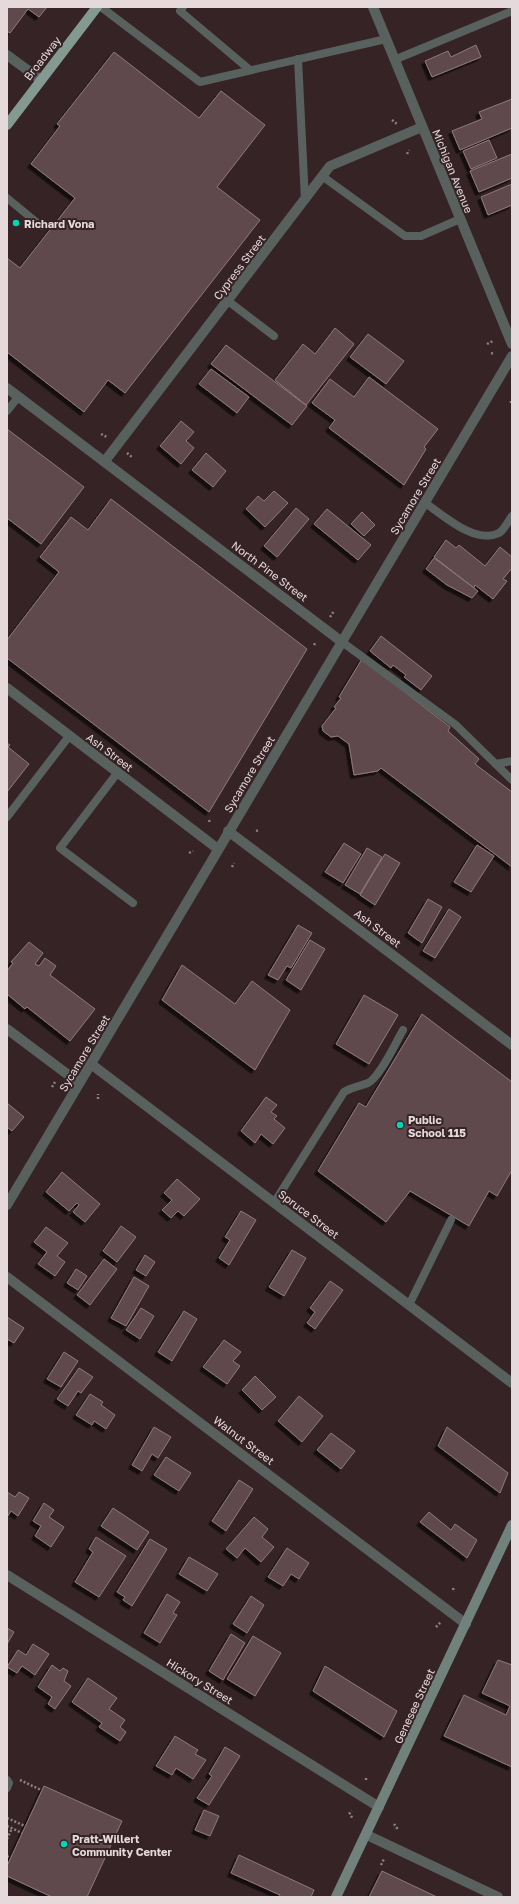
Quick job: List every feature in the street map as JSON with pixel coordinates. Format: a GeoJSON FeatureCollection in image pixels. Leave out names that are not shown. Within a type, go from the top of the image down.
{"type":"FeatureCollection","features":[{"type":"Feature","properties":{"kind":"main road","name":"Broadway"},"geometry":{"type":"LineString","coordinates":[[7,125],[97,7]]}},
{"type":"Feature","properties":{"kind":"main road","name":"Genesee Street"},"geometry":{"type":"LineString","coordinates":[[336,1897],[380,1807],[512,1525]]}},
{"type":"Feature","properties":{"kind":"street","name":"Michigan Avenue"},"geometry":{"type":"LineString","coordinates":[[373,7],[512,344]]}},
{"type":"Feature","properties":{"kind":"street"},"geometry":{"type":"LineString","coordinates":[[7,55],[40,80]]}},
{"type":"Feature","properties":{"kind":"street","name":"Cypress Street"},"geometry":{"type":"LineString","coordinates":[[106,461],[330,166],[422,127]]}},
{"type":"Feature","properties":{"kind":"street","name":"Sycamore Street"},"geometry":{"type":"LineString","coordinates":[[7,1205],[512,356]]}},
{"type":"Feature","properties":{"kind":"street","name":"North Pine Street"},"geometry":{"type":"LineString","coordinates":[[7,388],[106,461],[342,642]]}},
{"type":"Feature","properties":{"kind":"street","name":"Ash Street"},"geometry":{"type":"LineString","coordinates":[[7,688],[218,849]]}},
{"type":"Feature","properties":{"kind":"street","name":"Ash Street"},"geometry":{"type":"LineString","coordinates":[[228,832],[512,1045]]}},
{"type":"Feature","properties":{"kind":"street"},"geometry":{"type":"LineString","coordinates":[[7,1029],[79,1083]]}},
{"type":"Feature","properties":{"kind":"street","name":"Spruce Street"},"geometry":{"type":"LineString","coordinates":[[91,1064],[512,1383]]}},
{"type":"Feature","properties":{"kind":"street","name":"Walnut Street"},"geometry":{"type":"LineString","coordinates":[[7,1277],[466,1624]]}},
{"type":"Feature","properties":{"kind":"street","name":"Hickory Street"},"geometry":{"type":"LineString","coordinates":[[7,1575],[380,1807]]}},
{"type":"Feature","properties":{"kind":"street"},"geometry":{"type":"LineString","coordinates":[[366,1835],[498,1897]]}},
{"type":"Feature","properties":{"kind":"lane"},"geometry":{"type":"LineString","coordinates":[[101,7],[200,82],[386,38]]}},
{"type":"Feature","properties":{"kind":"lane"},"geometry":{"type":"LineString","coordinates":[[183,7],[180,11],[250,70]]}},
{"type":"Feature","properties":{"kind":"lane"},"geometry":{"type":"LineString","coordinates":[[394,60],[512,11]]}},
{"type":"Feature","properties":{"kind":"lane"},"geometry":{"type":"LineString","coordinates":[[298,60],[304,200]]}},
{"type":"Feature","properties":{"kind":"lane"},"geometry":{"type":"LineString","coordinates":[[322,176],[405,236],[421,236],[460,220]]}},
{"type":"Feature","properties":{"kind":"lane"},"geometry":{"type":"LineString","coordinates":[[7,198],[41,226]]}},
{"type":"Feature","properties":{"kind":"lane"},"geometry":{"type":"LineString","coordinates":[[228,301],[274,336]]}},
{"type":"Feature","properties":{"kind":"lane"},"geometry":{"type":"LineString","coordinates":[[7,411],[19,396]]}},
{"type":"Feature","properties":{"kind":"lane"},"geometry":{"type":"LineString","coordinates":[[424,502],[470,533],[486,536],[500,533],[512,516]]}},
{"type":"Feature","properties":{"kind":"lane","name":"North Pine Street"},"geometry":{"type":"LineString","coordinates":[[342,642],[456,725],[512,780]]}},
{"type":"Feature","properties":{"kind":"lane"},"geometry":{"type":"LineString","coordinates":[[7,817],[70,736]]}},
{"type":"Feature","properties":{"kind":"lane"},"geometry":{"type":"LineString","coordinates":[[496,764],[512,761]]}},
{"type":"Feature","properties":{"kind":"lane"},"geometry":{"type":"LineString","coordinates":[[118,772],[60,848],[133,903]]}},
{"type":"Feature","properties":{"kind":"lane"},"geometry":{"type":"LineString","coordinates":[[274,1203],[344,1092],[353,1086],[369,1082],[376,1076],[403,1030]]}},
{"type":"Feature","properties":{"kind":"lane"},"geometry":{"type":"LineString","coordinates":[[409,1305],[451,1220]]}},
{"type":"Feature","properties":{"kind":"lane"},"geometry":{"type":"LineString","coordinates":[[7,1780],[9,1783],[7,1788]]}},
{"type":"Feature","properties":{"kind":"path"},"geometry":{"type":"LineString","coordinates":[[392,120],[398,124]]}},
{"type":"Feature","properties":{"kind":"path"},"geometry":{"type":"LineString","coordinates":[[407,154],[409,150]]}},
{"type":"Feature","properties":{"kind":"path"},"geometry":{"type":"LineString","coordinates":[[487,344],[492,341]]}},
{"type":"Feature","properties":{"kind":"path"},"geometry":{"type":"LineString","coordinates":[[101,434],[107,437]]}},
{"type":"Feature","properties":{"kind":"path"},"geometry":{"type":"LineString","coordinates":[[126,452],[133,458]]}},
{"type":"Feature","properties":{"kind":"path"},"geometry":{"type":"LineString","coordinates":[[330,617],[334,611]]}},
{"type":"Feature","properties":{"kind":"path"},"geometry":{"type":"LineString","coordinates":[[189,853],[193,851]]}},
{"type":"Feature","properties":{"kind":"path"},"geometry":{"type":"LineString","coordinates":[[232,867],[234,863]]}},
{"type":"Feature","properties":{"kind":"path"},"geometry":{"type":"LineString","coordinates":[[52,1087],[55,1081]]}},
{"type":"Feature","properties":{"kind":"path"},"geometry":{"type":"LineString","coordinates":[[98,1094],[98,1099]]}},
{"type":"Feature","properties":{"kind":"path"},"geometry":{"type":"LineString","coordinates":[[453,1588],[454,1592]]}},
{"type":"Feature","properties":{"kind":"path"},"geometry":{"type":"LineString","coordinates":[[436,1627],[441,1622]]}},
{"type":"Feature","properties":{"kind":"path"},"geometry":{"type":"LineString","coordinates":[[31,1785],[41,1790]]}},
{"type":"Feature","properties":{"kind":"path"},"geometry":{"type":"LineString","coordinates":[[352,1811],[350,1815],[354,1819]]}},
{"type":"Feature","properties":{"kind":"path"},"geometry":{"type":"LineString","coordinates":[[7,1818],[25,1826]]}},
{"type":"Feature","properties":{"kind":"path"},"geometry":{"type":"LineString","coordinates":[[394,1824],[396,1828],[394,1829]]}},
{"type":"Feature","properties":{"kind":"path"},"geometry":{"type":"LineString","coordinates":[[7,1826],[22,1833]]}},
{"type":"Feature","properties":{"kind":"path"},"geometry":{"type":"LineString","coordinates":[[7,1839],[12,1828]]}},
{"type":"Feature","properties":{"kind":"path"},"geometry":{"type":"LineString","coordinates":[[381,1865],[384,1859]]}},
{"type":"Feature","properties":{"kind":"building"},"geometry":{"type":"Polygon","coordinates":[[[7,7],[47,7],[39,17],[28,9],[10,33],[7,31],[7,7]]]}},
{"type":"Feature","properties":{"kind":"building"},"geometry":{"type":"Polygon","coordinates":[[[476,45],[481,57],[432,77],[425,61],[448,51],[451,57],[476,45]]]}},
{"type":"Feature","properties":{"kind":"building"},"geometry":{"type":"Polygon","coordinates":[[[114,52],[199,118],[221,91],[265,125],[217,187],[260,220],[125,393],[108,380],[84,412],[7,352],[7,258],[20,268],[75,198],[31,164],[60,126],[57,124],[114,52]]]}},
{"type":"Feature","properties":{"kind":"building"},"geometry":{"type":"Polygon","coordinates":[[[512,99],[512,128],[460,150],[452,131],[482,119],[479,112],[512,99]]]}},
{"type":"Feature","properties":{"kind":"building"},"geometry":{"type":"Polygon","coordinates":[[[489,140],[497,158],[471,169],[463,151],[489,140]]]}},
{"type":"Feature","properties":{"kind":"building"},"geometry":{"type":"Polygon","coordinates":[[[512,154],[512,178],[479,192],[470,171],[512,154]]]}},
{"type":"Feature","properties":{"kind":"building"},"geometry":{"type":"Polygon","coordinates":[[[512,184],[512,205],[488,215],[481,197],[512,184]]]}},
{"type":"Feature","properties":{"kind":"building"},"geometry":{"type":"Polygon","coordinates":[[[335,328],[354,344],[306,405],[275,380],[303,344],[315,354],[335,328]]]}},
{"type":"Feature","properties":{"kind":"building"},"geometry":{"type":"Polygon","coordinates":[[[368,334],[404,361],[386,384],[350,357],[368,334]]]}},
{"type":"Feature","properties":{"kind":"building"},"geometry":{"type":"Polygon","coordinates":[[[226,345],[307,406],[292,425],[211,364],[226,345]]]}},
{"type":"Feature","properties":{"kind":"building"},"geometry":{"type":"Polygon","coordinates":[[[211,369],[249,397],[237,413],[199,384],[211,369]]]}},
{"type":"Feature","properties":{"kind":"building"},"geometry":{"type":"Polygon","coordinates":[[[369,377],[438,429],[424,447],[426,449],[404,485],[329,428],[335,420],[312,403],[330,379],[354,397],[369,377]]]}},
{"type":"Feature","properties":{"kind":"building"},"geometry":{"type":"Polygon","coordinates":[[[181,421],[194,432],[186,441],[194,448],[181,464],[160,446],[181,421]]]}},
{"type":"Feature","properties":{"kind":"building"},"geometry":{"type":"Polygon","coordinates":[[[7,429],[84,487],[41,544],[7,518],[7,429]]]}},
{"type":"Feature","properties":{"kind":"building"},"geometry":{"type":"Polygon","coordinates":[[[206,453],[226,471],[213,487],[192,470],[206,453]]]}},
{"type":"Feature","properties":{"kind":"building"},"geometry":{"type":"Polygon","coordinates":[[[274,491],[288,503],[265,527],[246,509],[258,496],[264,501],[274,491]]]}},
{"type":"Feature","properties":{"kind":"building"},"geometry":{"type":"Polygon","coordinates":[[[111,499],[307,649],[209,812],[7,658],[7,640],[59,572],[40,557],[71,517],[88,530],[111,499]]]}},
{"type":"Feature","properties":{"kind":"building"},"geometry":{"type":"Polygon","coordinates":[[[296,508],[309,519],[277,557],[264,546],[296,508]]]}},
{"type":"Feature","properties":{"kind":"building"},"geometry":{"type":"Polygon","coordinates":[[[327,509],[371,545],[358,560],[314,524],[327,509]]]}},
{"type":"Feature","properties":{"kind":"building"},"geometry":{"type":"Polygon","coordinates":[[[362,512],[375,525],[364,536],[351,524],[362,512]]]}},
{"type":"Feature","properties":{"kind":"building"},"geometry":{"type":"Polygon","coordinates":[[[446,540],[456,548],[459,545],[485,566],[500,547],[512,557],[512,568],[503,579],[507,581],[493,599],[475,585],[474,588],[434,557],[446,540]]]}},
{"type":"Feature","properties":{"kind":"building"},"geometry":{"type":"Polygon","coordinates":[[[434,558],[478,591],[472,598],[447,585],[426,569],[434,558]]]}},
{"type":"Feature","properties":{"kind":"building"},"geometry":{"type":"Polygon","coordinates":[[[381,636],[432,676],[421,690],[404,677],[406,675],[393,665],[391,668],[370,651],[381,636]]]}},
{"type":"Feature","properties":{"kind":"building"},"geometry":{"type":"Polygon","coordinates":[[[362,659],[450,727],[448,731],[479,759],[475,764],[512,792],[512,867],[381,768],[378,771],[354,775],[349,744],[338,736],[331,737],[323,731],[322,726],[336,708],[334,707],[341,698],[339,697],[362,659]]]}},
{"type":"Feature","properties":{"kind":"building"},"geometry":{"type":"Polygon","coordinates":[[[7,743],[10,745],[8,747],[29,764],[7,792],[7,743]]]}},
{"type":"Feature","properties":{"kind":"building"},"geometry":{"type":"Polygon","coordinates":[[[344,843],[361,854],[343,883],[325,872],[344,843]]]}},
{"type":"Feature","properties":{"kind":"building"},"geometry":{"type":"Polygon","coordinates":[[[477,845],[494,856],[471,892],[454,882],[477,845]]]}},
{"type":"Feature","properties":{"kind":"building"},"geometry":{"type":"Polygon","coordinates":[[[367,848],[382,857],[360,894],[345,885],[367,848]]]}},
{"type":"Feature","properties":{"kind":"building"},"geometry":{"type":"Polygon","coordinates":[[[385,854],[400,863],[375,905],[360,895],[385,854]]]}},
{"type":"Feature","properties":{"kind":"building"},"geometry":{"type":"Polygon","coordinates":[[[428,899],[442,907],[422,943],[408,933],[428,899]]]}},
{"type":"Feature","properties":{"kind":"building"},"geometry":{"type":"Polygon","coordinates":[[[449,909],[461,917],[435,958],[423,951],[449,909]]]}},
{"type":"Feature","properties":{"kind":"building"},"geometry":{"type":"Polygon","coordinates":[[[298,925],[312,933],[291,968],[287,966],[278,980],[268,975],[298,925]]]}},
{"type":"Feature","properties":{"kind":"building"},"geometry":{"type":"Polygon","coordinates":[[[310,940],[325,949],[301,990],[286,980],[310,940]]]}},
{"type":"Feature","properties":{"kind":"building"},"geometry":{"type":"Polygon","coordinates":[[[29,942],[43,953],[35,964],[39,966],[45,958],[56,966],[50,975],[95,1009],[70,1041],[27,1007],[25,1009],[7,994],[7,971],[13,963],[11,962],[29,942]]]}},
{"type":"Feature","properties":{"kind":"building"},"geometry":{"type":"Polygon","coordinates":[[[182,965],[235,1004],[252,981],[290,1010],[255,1070],[162,1000],[182,965]]]}},
{"type":"Feature","properties":{"kind":"building"},"geometry":{"type":"Polygon","coordinates":[[[364,995],[398,1015],[369,1064],[336,1044],[364,995]]]}},
{"type":"Feature","properties":{"kind":"building"},"geometry":{"type":"Polygon","coordinates":[[[422,1014],[512,1082],[512,1170],[497,1196],[489,1191],[469,1226],[410,1191],[386,1222],[318,1171],[359,1103],[366,1107],[422,1014]]]}},
{"type":"Feature","properties":{"kind":"building"},"geometry":{"type":"Polygon","coordinates":[[[266,1097],[277,1105],[271,1112],[277,1116],[274,1119],[285,1128],[273,1144],[261,1134],[255,1143],[241,1131],[266,1097]]]}},
{"type":"Feature","properties":{"kind":"building"},"geometry":{"type":"Polygon","coordinates":[[[7,1103],[24,1117],[12,1131],[7,1127],[7,1103]]]}},
{"type":"Feature","properties":{"kind":"building"},"geometry":{"type":"Polygon","coordinates":[[[62,1172],[100,1204],[85,1222],[73,1212],[79,1205],[77,1203],[69,1211],[46,1192],[62,1172]]]}},
{"type":"Feature","properties":{"kind":"building"},"geometry":{"type":"Polygon","coordinates":[[[177,1179],[200,1199],[184,1216],[178,1211],[171,1218],[162,1210],[172,1200],[164,1193],[177,1179]]]}},
{"type":"Feature","properties":{"kind":"building"},"geometry":{"type":"Polygon","coordinates":[[[241,1211],[256,1220],[229,1265],[219,1258],[230,1240],[225,1237],[241,1211]]]}},
{"type":"Feature","properties":{"kind":"building"},"geometry":{"type":"Polygon","coordinates":[[[121,1226],[136,1237],[117,1262],[103,1251],[121,1226]]]}},
{"type":"Feature","properties":{"kind":"building"},"geometry":{"type":"Polygon","coordinates":[[[46,1227],[68,1243],[57,1256],[65,1262],[55,1276],[38,1264],[47,1252],[34,1242],[46,1227]]]}},
{"type":"Feature","properties":{"kind":"building"},"geometry":{"type":"Polygon","coordinates":[[[292,1250],[306,1258],[284,1296],[269,1287],[292,1250]]]}},
{"type":"Feature","properties":{"kind":"building"},"geometry":{"type":"Polygon","coordinates":[[[145,1255],[155,1262],[146,1276],[136,1270],[145,1255]]]}},
{"type":"Feature","properties":{"kind":"building"},"geometry":{"type":"Polygon","coordinates":[[[104,1259],[117,1269],[90,1305],[77,1295],[104,1259]]]}},
{"type":"Feature","properties":{"kind":"building"},"geometry":{"type":"Polygon","coordinates":[[[76,1269],[87,1276],[78,1290],[67,1283],[76,1269]]]}},
{"type":"Feature","properties":{"kind":"building"},"geometry":{"type":"Polygon","coordinates":[[[134,1277],[149,1286],[126,1326],[111,1318],[134,1277]]]}},
{"type":"Feature","properties":{"kind":"building"},"geometry":{"type":"Polygon","coordinates":[[[330,1281],[343,1290],[315,1329],[307,1323],[315,1312],[310,1308],[330,1281]]]}},
{"type":"Feature","properties":{"kind":"building"},"geometry":{"type":"Polygon","coordinates":[[[141,1308],[154,1316],[140,1339],[126,1330],[141,1308]]]}},
{"type":"Feature","properties":{"kind":"building"},"geometry":{"type":"Polygon","coordinates":[[[184,1311],[197,1319],[172,1361],[158,1352],[184,1311]]]}},
{"type":"Feature","properties":{"kind":"building"},"geometry":{"type":"Polygon","coordinates":[[[7,1317],[24,1328],[14,1343],[7,1339],[7,1317]]]}},
{"type":"Feature","properties":{"kind":"building"},"geometry":{"type":"Polygon","coordinates":[[[224,1340],[241,1352],[233,1361],[240,1366],[227,1384],[203,1367],[224,1340]]]}},
{"type":"Feature","properties":{"kind":"building"},"geometry":{"type":"Polygon","coordinates":[[[64,1352],[78,1361],[61,1387],[47,1379],[64,1352]]]}},
{"type":"Feature","properties":{"kind":"building"},"geometry":{"type":"Polygon","coordinates":[[[79,1368],[93,1377],[81,1393],[78,1391],[68,1406],[57,1399],[79,1368]]]}},
{"type":"Feature","properties":{"kind":"building"},"geometry":{"type":"Polygon","coordinates":[[[255,1376],[276,1397],[262,1410],[242,1390],[255,1376]]]}},
{"type":"Feature","properties":{"kind":"building"},"geometry":{"type":"Polygon","coordinates":[[[90,1394],[103,1402],[101,1405],[115,1415],[106,1429],[94,1421],[92,1425],[76,1415],[90,1394]]]}},
{"type":"Feature","properties":{"kind":"building"},"geometry":{"type":"Polygon","coordinates":[[[299,1396],[323,1416],[302,1442],[278,1421],[299,1396]]]}},
{"type":"Feature","properties":{"kind":"building"},"geometry":{"type":"Polygon","coordinates":[[[154,1427],[171,1437],[158,1458],[152,1454],[142,1471],[132,1465],[154,1427]]]}},
{"type":"Feature","properties":{"kind":"building"},"geometry":{"type":"Polygon","coordinates":[[[447,1427],[508,1473],[500,1493],[438,1446],[447,1427]]]}},
{"type":"Feature","properties":{"kind":"building"},"geometry":{"type":"Polygon","coordinates":[[[331,1433],[355,1451],[341,1469],[317,1450],[331,1433]]]}},
{"type":"Feature","properties":{"kind":"building"},"geometry":{"type":"Polygon","coordinates":[[[166,1457],[191,1473],[179,1491],[154,1475],[166,1457]]]}},
{"type":"Feature","properties":{"kind":"building"},"geometry":{"type":"Polygon","coordinates":[[[239,1480],[253,1489],[226,1531],[212,1521],[239,1480]]]}},
{"type":"Feature","properties":{"kind":"building"},"geometry":{"type":"Polygon","coordinates":[[[7,1492],[15,1497],[19,1492],[29,1498],[18,1516],[11,1511],[7,1517],[7,1492]]]}},
{"type":"Feature","properties":{"kind":"building"},"geometry":{"type":"Polygon","coordinates":[[[44,1503],[54,1510],[49,1517],[64,1527],[51,1547],[35,1536],[41,1526],[33,1521],[44,1503]]]}},
{"type":"Feature","properties":{"kind":"building"},"geometry":{"type":"Polygon","coordinates":[[[113,1508],[149,1532],[137,1550],[101,1526],[113,1508]]]}},
{"type":"Feature","properties":{"kind":"building"},"geometry":{"type":"Polygon","coordinates":[[[429,1512],[451,1530],[455,1524],[477,1540],[467,1558],[420,1522],[429,1512]]]}},
{"type":"Feature","properties":{"kind":"building"},"geometry":{"type":"Polygon","coordinates":[[[254,1517],[268,1529],[262,1537],[274,1547],[261,1562],[245,1548],[237,1558],[226,1549],[254,1517]]]}},
{"type":"Feature","properties":{"kind":"building"},"geometry":{"type":"Polygon","coordinates":[[[96,1537],[126,1556],[99,1597],[75,1582],[93,1552],[89,1549],[96,1537]]]}},
{"type":"Feature","properties":{"kind":"building"},"geometry":{"type":"Polygon","coordinates":[[[150,1539],[167,1549],[132,1606],[123,1600],[125,1597],[117,1592],[150,1539]]]}},
{"type":"Feature","properties":{"kind":"building"},"geometry":{"type":"Polygon","coordinates":[[[287,1548],[309,1563],[299,1579],[291,1574],[283,1586],[268,1577],[287,1548]]]}},
{"type":"Feature","properties":{"kind":"building"},"geometry":{"type":"Polygon","coordinates":[[[189,1557],[218,1574],[207,1591],[179,1574],[189,1557]]]}},
{"type":"Feature","properties":{"kind":"building"},"geometry":{"type":"Polygon","coordinates":[[[167,1594],[180,1602],[173,1613],[177,1615],[160,1643],[144,1633],[167,1594]]]}},
{"type":"Feature","properties":{"kind":"building"},"geometry":{"type":"Polygon","coordinates":[[[251,1596],[264,1605],[247,1633],[233,1624],[251,1596]]]}},
{"type":"Feature","properties":{"kind":"building"},"geometry":{"type":"Polygon","coordinates":[[[7,1628],[14,1632],[7,1644],[7,1628]]]}},
{"type":"Feature","properties":{"kind":"building"},"geometry":{"type":"Polygon","coordinates":[[[231,1634],[245,1643],[223,1680],[209,1671],[231,1634]]]}},
{"type":"Feature","properties":{"kind":"building"},"geometry":{"type":"Polygon","coordinates":[[[253,1636],[281,1653],[255,1696],[227,1679],[253,1636]]]}},
{"type":"Feature","properties":{"kind":"building"},"geometry":{"type":"Polygon","coordinates":[[[33,1644],[49,1654],[35,1675],[22,1666],[17,1673],[7,1667],[18,1650],[26,1655],[33,1644]]]}},
{"type":"Feature","properties":{"kind":"building"},"geometry":{"type":"Polygon","coordinates":[[[498,1660],[512,1665],[512,1767],[444,1736],[464,1695],[506,1715],[510,1706],[482,1693],[498,1660]]]}},
{"type":"Feature","properties":{"kind":"building"},"geometry":{"type":"Polygon","coordinates":[[[52,1665],[60,1671],[63,1668],[68,1671],[64,1681],[71,1686],[55,1709],[48,1704],[52,1697],[38,1687],[52,1665]]]}},
{"type":"Feature","properties":{"kind":"building"},"geometry":{"type":"Polygon","coordinates":[[[325,1666],[397,1711],[384,1737],[313,1691],[325,1666]]]}},
{"type":"Feature","properties":{"kind":"building"},"geometry":{"type":"Polygon","coordinates":[[[88,1678],[117,1698],[109,1709],[125,1720],[120,1727],[126,1732],[120,1741],[99,1727],[102,1723],[72,1702],[88,1678]]]}},
{"type":"Feature","properties":{"kind":"building"},"geometry":{"type":"Polygon","coordinates":[[[175,1736],[198,1750],[195,1754],[206,1760],[193,1779],[176,1768],[172,1775],[156,1766],[175,1736]]]}},
{"type":"Feature","properties":{"kind":"building"},"geometry":{"type":"Polygon","coordinates":[[[225,1747],[240,1756],[209,1805],[197,1798],[212,1776],[209,1774],[225,1747]]]}},
{"type":"Feature","properties":{"kind":"building","name":"Pratt-Willert Community Center"},"geometry":{"type":"Polygon","coordinates":[[[44,1786],[122,1821],[87,1897],[52,1897],[7,1876],[7,1866],[44,1786]]]}},
{"type":"Feature","properties":{"kind":"building"},"geometry":{"type":"Polygon","coordinates":[[[204,1810],[219,1816],[210,1836],[195,1830],[204,1810]]]}},
{"type":"Feature","properties":{"kind":"building"},"geometry":{"type":"Polygon","coordinates":[[[239,1855],[314,1890],[311,1897],[279,1897],[280,1895],[231,1873],[239,1855]]]}},
{"type":"Feature","properties":{"kind":"building"},"geometry":{"type":"Polygon","coordinates":[[[382,1871],[437,1897],[369,1897],[382,1871]]]}},
{"type":"Feature","properties":{"kind":"place","name":"Richard Vona"},"geometry":{"type":"Point","coordinates":[16,223]}},
{"type":"Feature","properties":{"kind":"place","name":"Public School 115"},"geometry":{"type":"Point","coordinates":[400,1125]}},
{"type":"Feature","properties":{"kind":"place","name":"Pratt-Willert Community Center"},"geometry":{"type":"Point","coordinates":[64,1844]}}]}
